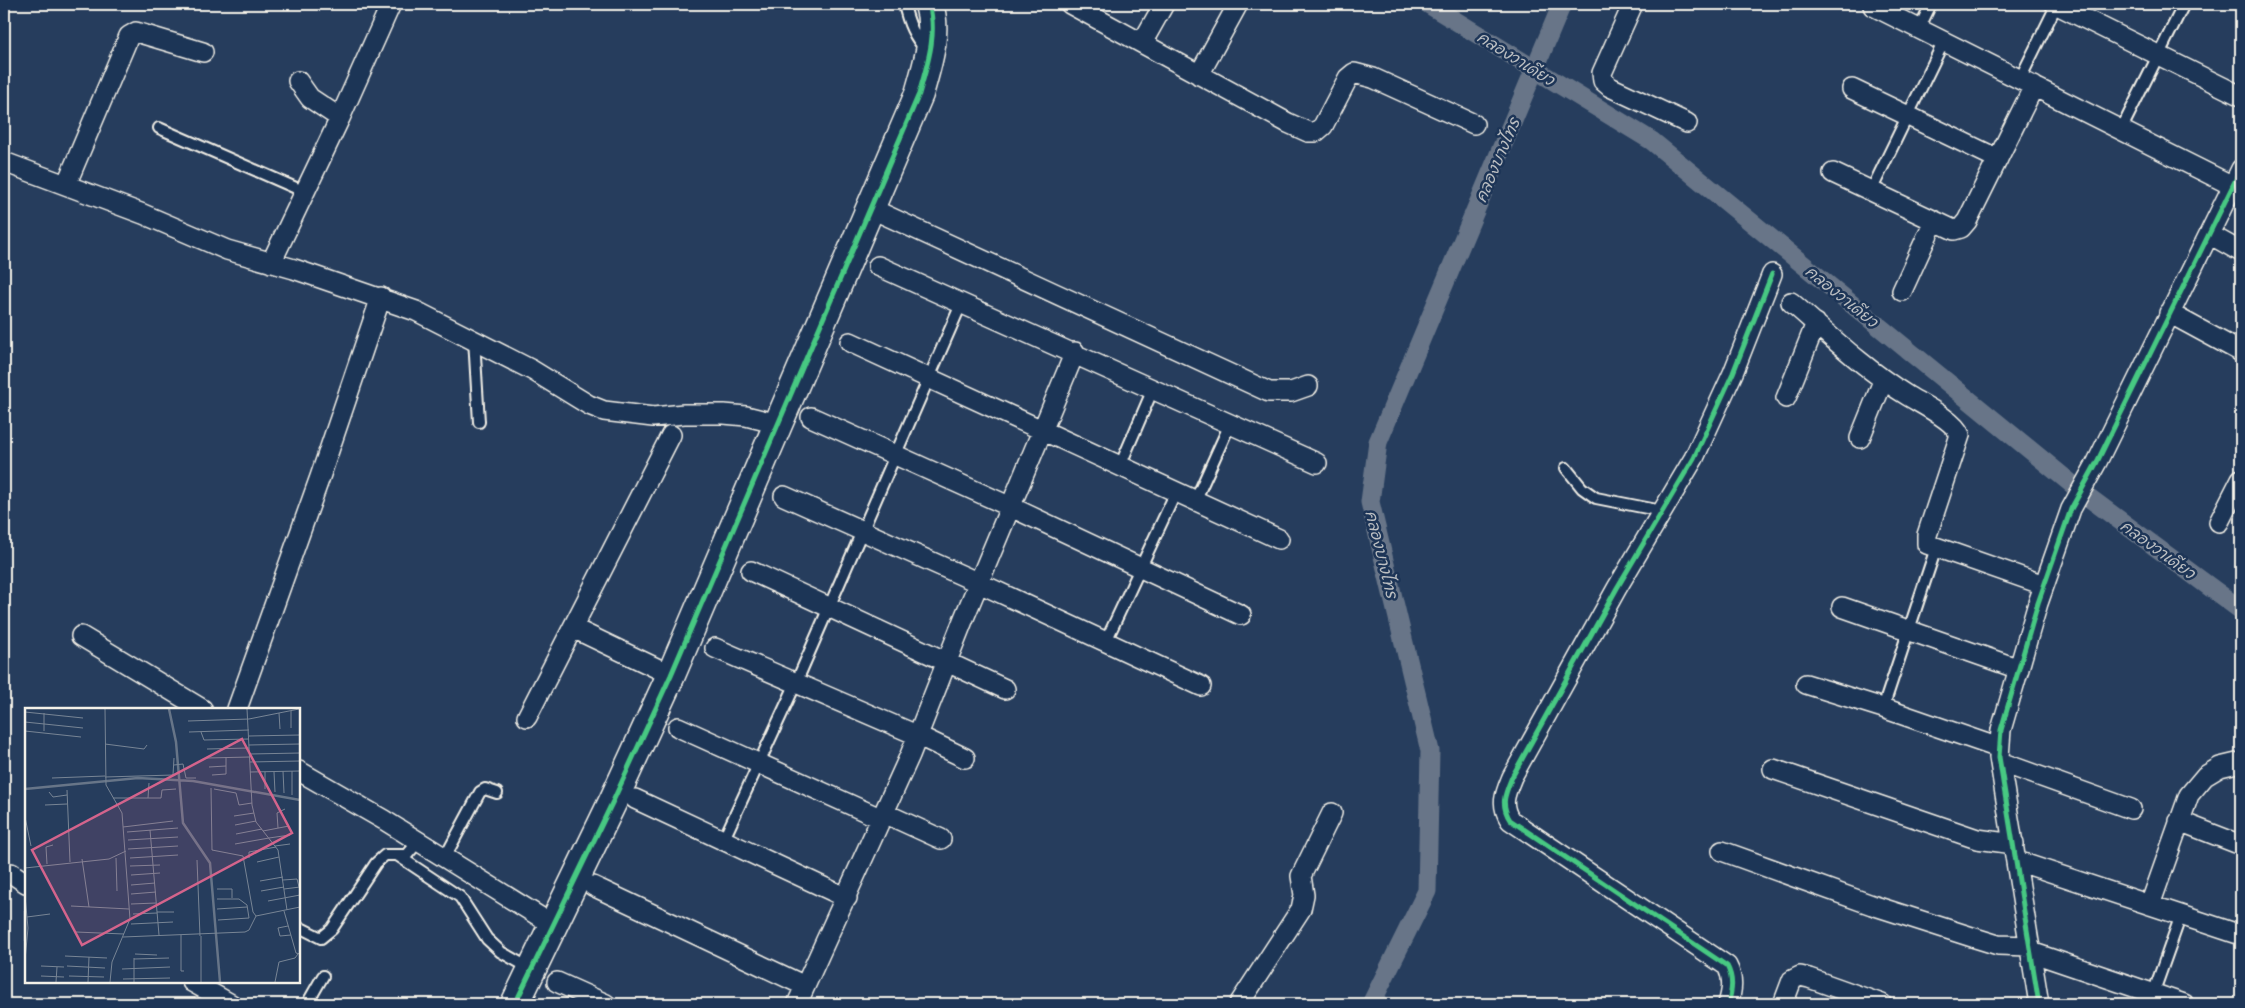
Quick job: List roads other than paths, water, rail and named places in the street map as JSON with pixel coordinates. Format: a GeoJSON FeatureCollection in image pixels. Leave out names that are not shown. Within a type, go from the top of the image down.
{"type":"FeatureCollection","features":[{"type":"Feature","properties":{"kind":"street"},"geometry":{"type":"LineString","coordinates":[[271,263],[340,118],[391,4]]}},
{"type":"Feature","properties":{"kind":"street"},"geometry":{"type":"LineString","coordinates":[[515,1004],[671,675],[919,94],[930,55],[932,31],[929,4]]}},
{"type":"Feature","properties":{"kind":"street"},"geometry":{"type":"LineString","coordinates":[[1070,4],[1288,123],[1308,132],[1316,132],[1323,126],[1348,78],[1354,74],[1373,78],[1474,124]]}},
{"type":"Feature","properties":{"kind":"street"},"geometry":{"type":"LineString","coordinates":[[1142,43],[1164,4]]}},
{"type":"Feature","properties":{"kind":"street"},"geometry":{"type":"LineString","coordinates":[[1199,75],[1238,4]]}},
{"type":"Feature","properties":{"kind":"street"},"geometry":{"type":"LineString","coordinates":[[1633,4],[1602,73],[1603,81],[1610,87],[1687,123]]}},
{"type":"Feature","properties":{"kind":"street"},"geometry":{"type":"LineString","coordinates":[[2056,4],[2241,96]]}},
{"type":"Feature","properties":{"kind":"street"},"geometry":{"type":"LineString","coordinates":[[1873,6],[2121,130],[2237,177],[2071,509],[2044,586],[2001,730],[2000,755],[2039,1004]]}},
{"type":"Feature","properties":{"kind":"street"},"geometry":{"type":"LineString","coordinates":[[66,185],[129,36],[136,32],[147,34],[203,52]]}},
{"type":"Feature","properties":{"kind":"street"},"geometry":{"type":"LineString","coordinates":[[298,81],[310,98],[340,118]]}},
{"type":"Feature","properties":{"kind":"street"},"geometry":{"type":"LineString","coordinates":[[1834,173],[1954,230],[1961,228],[1967,221],[1998,159],[2027,83]]}},
{"type":"Feature","properties":{"kind":"street"},"geometry":{"type":"LineString","coordinates":[[1852,89],[1998,159]]}},
{"type":"Feature","properties":{"kind":"street"},"geometry":{"type":"LineString","coordinates":[[4,162],[143,214],[227,250],[381,297],[416,311],[474,339],[532,370],[589,405],[604,411],[653,417],[684,414],[724,414],[778,424]]}},
{"type":"Feature","properties":{"kind":"street"},"geometry":{"type":"LineString","coordinates":[[870,208],[1269,392],[1291,392],[1308,386]]}},
{"type":"Feature","properties":{"kind":"street"},"geometry":{"type":"LineString","coordinates":[[1902,291],[1934,221]]}},
{"type":"Feature","properties":{"kind":"street"},"geometry":{"type":"LineString","coordinates":[[2209,234],[2241,252]]}},
{"type":"Feature","properties":{"kind":"street"},"geometry":{"type":"LineString","coordinates":[[878,266],[1074,352],[1317,463]]}},
{"type":"Feature","properties":{"kind":"street"},"geometry":{"type":"LineString","coordinates":[[1728,1004],[1732,993],[1732,981],[1727,966],[1510,820],[1504,810],[1503,800],[1512,777],[1698,450],[1733,373],[1772,274]]}},
{"type":"Feature","properties":{"kind":"street"},"geometry":{"type":"LineString","coordinates":[[237,708],[320,477],[381,297]]}},
{"type":"Feature","properties":{"kind":"street"},"geometry":{"type":"LineString","coordinates":[[1791,302],[1883,381],[1937,414],[1957,429],[1960,436],[1927,535],[1927,544],[2044,586]]}},
{"type":"Feature","properties":{"kind":"street"},"geometry":{"type":"LineString","coordinates":[[2169,313],[2241,352]]}},
{"type":"Feature","properties":{"kind":"street"},"geometry":{"type":"LineString","coordinates":[[1786,398],[1816,323]]}},
{"type":"Feature","properties":{"kind":"street"},"geometry":{"type":"LineString","coordinates":[[850,342],[1279,540]]}},
{"type":"Feature","properties":{"kind":"street"},"geometry":{"type":"LineString","coordinates":[[797,1004],[847,898],[918,736],[964,618],[1074,352]]}},
{"type":"Feature","properties":{"kind":"street"},"geometry":{"type":"LineString","coordinates":[[1860,438],[1883,381]]}},
{"type":"Feature","properties":{"kind":"street"},"geometry":{"type":"LineString","coordinates":[[811,417],[1011,506],[1241,614]]}},
{"type":"Feature","properties":{"kind":"street"},"geometry":{"type":"LineString","coordinates":[[527,717],[672,435]]}},
{"type":"Feature","properties":{"kind":"street"},"geometry":{"type":"LineString","coordinates":[[2219,522],[2241,479]]}},
{"type":"Feature","properties":{"kind":"street"},"geometry":{"type":"LineString","coordinates":[[784,496],[979,583],[1201,686]]}},
{"type":"Feature","properties":{"kind":"street"},"geometry":{"type":"LineString","coordinates":[[751,571],[830,606],[1005,689]]}},
{"type":"Feature","properties":{"kind":"street"},"geometry":{"type":"LineString","coordinates":[[1842,607],[2019,669]]}},
{"type":"Feature","properties":{"kind":"street"},"geometry":{"type":"LineString","coordinates":[[573,628],[671,675]]}},
{"type":"Feature","properties":{"kind":"street"},"geometry":{"type":"LineString","coordinates":[[81,636],[200,708]]}},
{"type":"Feature","properties":{"kind":"street"},"geometry":{"type":"LineString","coordinates":[[715,648],[965,758]]}},
{"type":"Feature","properties":{"kind":"street"},"geometry":{"type":"LineString","coordinates":[[1806,684],[1883,708],[2131,809]]}},
{"type":"Feature","properties":{"kind":"street"},"geometry":{"type":"LineString","coordinates":[[678,727],[759,764],[941,839]]}},
{"type":"Feature","properties":{"kind":"street"},"geometry":{"type":"LineString","coordinates":[[2150,905],[2188,794],[2205,776],[2220,766],[2241,762]]}},
{"type":"Feature","properties":{"kind":"street"},"geometry":{"type":"LineString","coordinates":[[1773,770],[2016,852],[2150,905],[2241,936]]}},
{"type":"Feature","properties":{"kind":"street"},"geometry":{"type":"LineString","coordinates":[[300,772],[553,925]]}},
{"type":"Feature","properties":{"kind":"street"},"geometry":{"type":"LineString","coordinates":[[635,799],[847,898]]}},
{"type":"Feature","properties":{"kind":"street"},"geometry":{"type":"LineString","coordinates":[[1239,1004],[1301,909],[1304,895],[1301,876],[1332,813]]}},
{"type":"Feature","properties":{"kind":"street"},"geometry":{"type":"LineString","coordinates":[[2179,821],[2241,845]]}},
{"type":"Feature","properties":{"kind":"street"},"geometry":{"type":"LineString","coordinates":[[1722,851],[1872,905],[1972,938],[1998,945],[2030,949],[2184,1004]]}},
{"type":"Feature","properties":{"kind":"street"},"geometry":{"type":"LineString","coordinates":[[593,886],[805,986]]}},
{"type":"Feature","properties":{"kind":"street"},"geometry":{"type":"LineString","coordinates":[[1783,1004],[1792,980],[1800,976],[1882,1004]]}},
{"type":"Feature","properties":{"kind":"street"},"geometry":{"type":"LineString","coordinates":[[557,982],[606,1004]]}},
{"type":"Feature","properties":{"kind":"street"},"geometry":{"type":"LineString","coordinates":[[196,983],[214,987],[231,1004]]}},
{"type":"Feature","properties":{"kind":"lane"},"geometry":{"type":"LineString","coordinates":[[904,4],[915,38],[930,55]]}},
{"type":"Feature","properties":{"kind":"lane"},"geometry":{"type":"LineString","coordinates":[[1919,29],[1931,4]]}},
{"type":"Feature","properties":{"kind":"lane"},"geometry":{"type":"LineString","coordinates":[[2027,83],[2056,4]]}},
{"type":"Feature","properties":{"kind":"lane"},"geometry":{"type":"LineString","coordinates":[[2121,130],[2184,4]]}},
{"type":"Feature","properties":{"kind":"lane"},"geometry":{"type":"LineString","coordinates":[[1871,191],[1944,41]]}},
{"type":"Feature","properties":{"kind":"lane"},"geometry":{"type":"LineString","coordinates":[[158,128],[305,192]]}},
{"type":"Feature","properties":{"kind":"lane"},"geometry":{"type":"LineString","coordinates":[[723,841],[796,683],[962,302]]}},
{"type":"Feature","properties":{"kind":"lane"},"geometry":{"type":"LineString","coordinates":[[474,339],[480,422]]}},
{"type":"Feature","properties":{"kind":"lane"},"geometry":{"type":"LineString","coordinates":[[1120,466],[1154,389]]}},
{"type":"Feature","properties":{"kind":"lane"},"geometry":{"type":"LineString","coordinates":[[1194,501],[1230,424]]}},
{"type":"Feature","properties":{"kind":"lane"},"geometry":{"type":"LineString","coordinates":[[1566,468],[1582,488],[1596,498],[1662,511]]}},
{"type":"Feature","properties":{"kind":"lane"},"geometry":{"type":"LineString","coordinates":[[1106,641],[1176,492]]}},
{"type":"Feature","properties":{"kind":"lane"},"geometry":{"type":"LineString","coordinates":[[1883,708],[1936,548]]}},
{"type":"Feature","properties":{"kind":"lane"},"geometry":{"type":"LineString","coordinates":[[444,859],[480,792],[484,789],[497,793]]}},
{"type":"Feature","properties":{"kind":"lane"},"geometry":{"type":"LineString","coordinates":[[300,928],[321,938],[332,929],[376,863],[384,856],[407,855],[418,842]]}},
{"type":"Feature","properties":{"kind":"lane"},"geometry":{"type":"LineString","coordinates":[[397,855],[460,897],[487,939],[501,952],[532,969]]}},
{"type":"Feature","properties":{"kind":"lane"},"geometry":{"type":"LineString","coordinates":[[2154,994],[2181,915]]}},
{"type":"Feature","properties":{"kind":"lane"},"geometry":{"type":"LineString","coordinates":[[307,1004],[323,976]]}},
{"type":"Feature","properties":{"kind":"waterway","name":"คลองวาเดียว"},"geometry":{"type":"LineString","coordinates":[[1428,4],[1652,141],[2084,494],[2241,610]]}},
{"type":"Feature","properties":{"kind":"waterway","name":"คลองบางไทร"},"geometry":{"type":"LineString","coordinates":[[1371,1004],[1427,891],[1430,751],[1370,502],[1378,442],[1562,4]]}}]}
